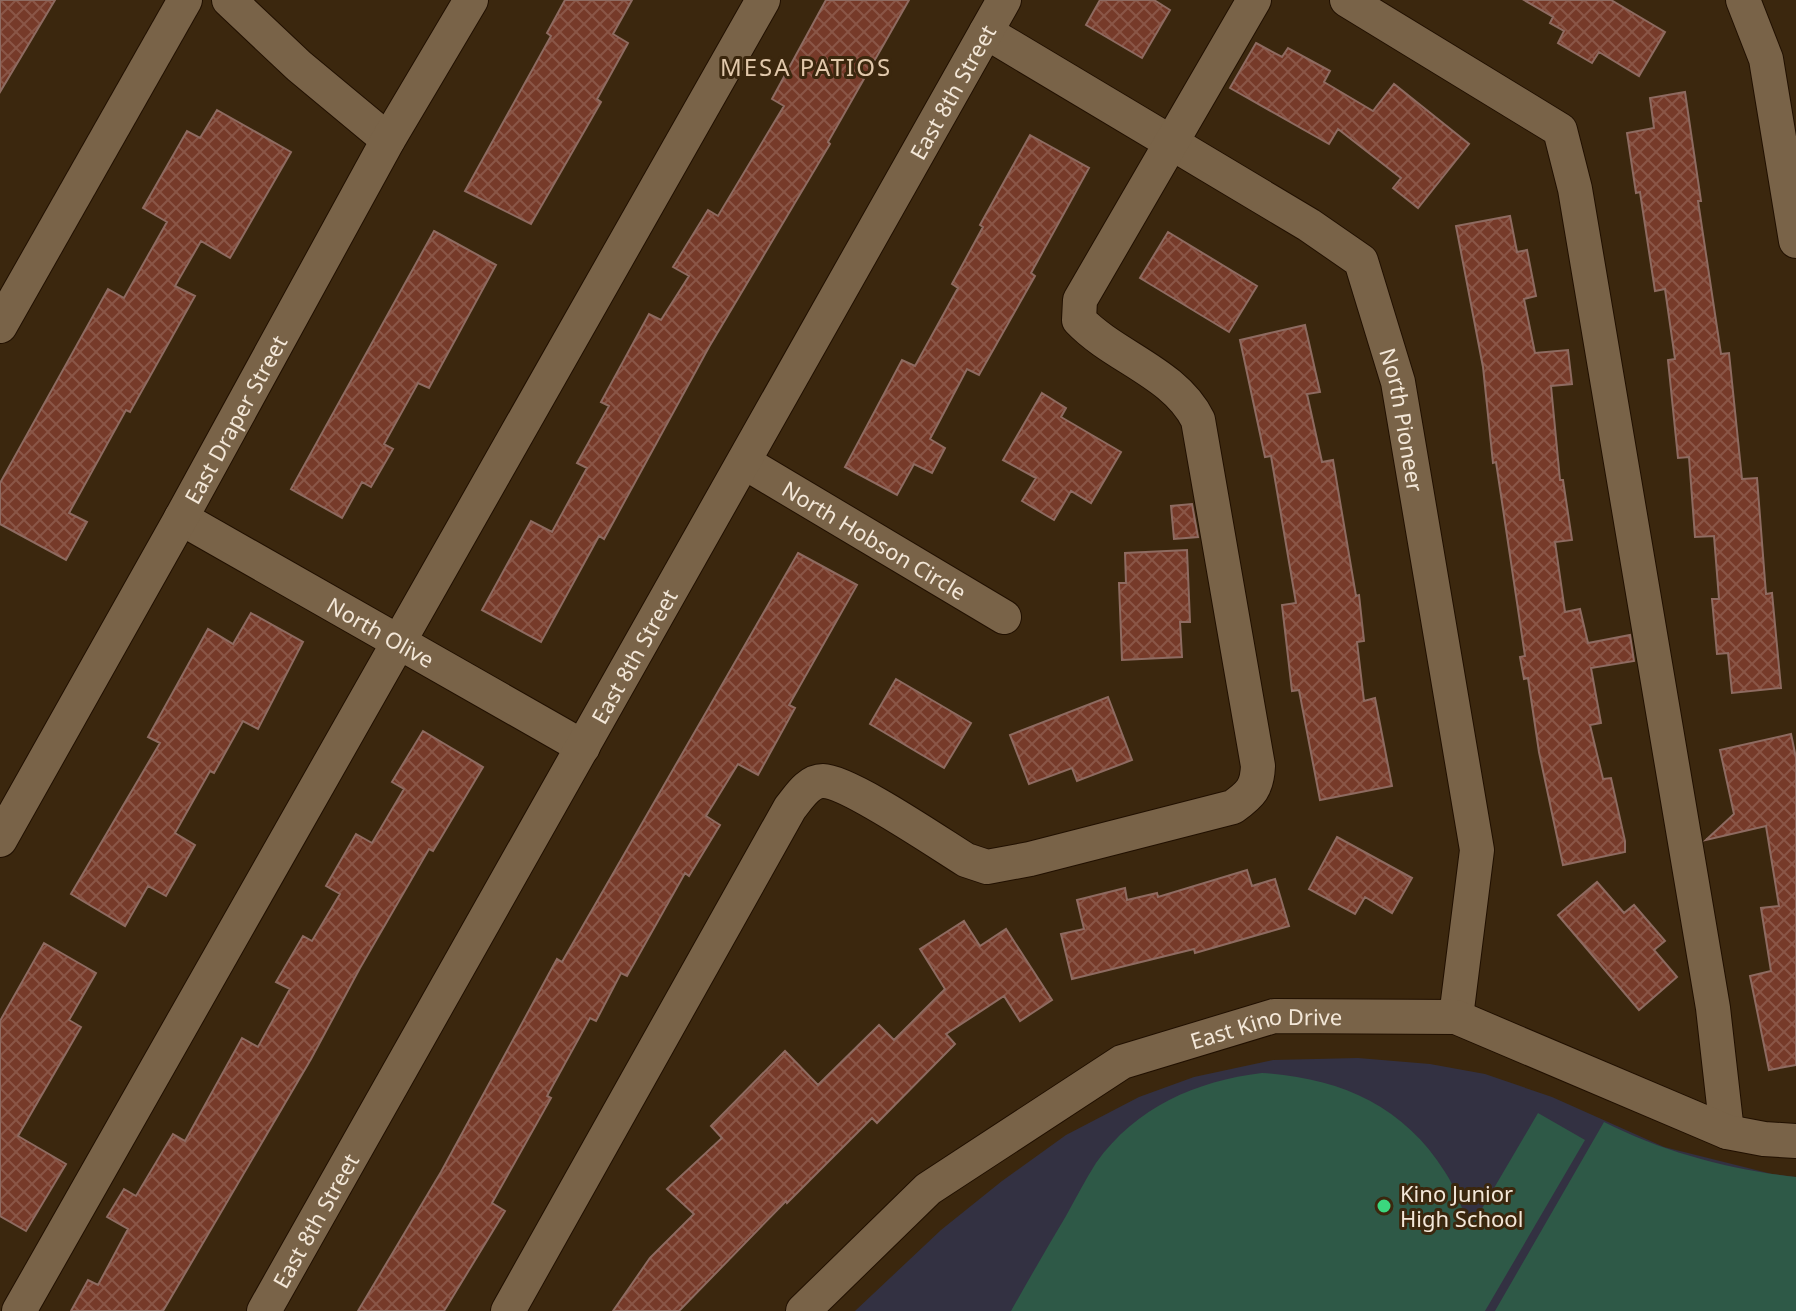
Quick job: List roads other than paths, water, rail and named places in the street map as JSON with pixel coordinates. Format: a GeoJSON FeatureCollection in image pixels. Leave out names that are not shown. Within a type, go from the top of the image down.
{"type":"FeatureCollection","features":[{"type":"Feature","properties":{"kind":"street"},"geometry":{"type":"LineString","coordinates":[[0,326],[185,0]]}},
{"type":"Feature","properties":{"kind":"street"},"geometry":{"type":"LineString","coordinates":[[229,0],[299,66],[388,140]]}},
{"type":"Feature","properties":{"kind":"street","name":"East Draper Street"},"geometry":{"type":"LineString","coordinates":[[0,840],[388,140],[471,0]]}},
{"type":"Feature","properties":{"kind":"street"},"geometry":{"type":"LineString","coordinates":[[19,1311],[763,0]]}},
{"type":"Feature","properties":{"kind":"street","name":"East 8th Street"},"geometry":{"type":"LineString","coordinates":[[264,1311],[1004,0]]}},
{"type":"Feature","properties":{"kind":"street"},"geometry":{"type":"LineString","coordinates":[[508,1311],[790,808],[805,788],[822,781],[846,787],[966,860],[987,867],[1030,859],[1233,807],[1250,795],[1257,784],[1258,766],[1198,420],[1191,406],[1178,392],[1092,334],[1079,320],[1080,300],[1254,0]]}},
{"type":"Feature","properties":{"kind":"street"},"geometry":{"type":"LineString","coordinates":[[1347,0],[1560,130],[1575,189],[1706,963],[1727,1132]]}},
{"type":"Feature","properties":{"kind":"street"},"geometry":{"type":"LineString","coordinates":[[1743,0],[1766,59],[1796,241]]}},
{"type":"Feature","properties":{"kind":"street","name":"North Pioneer"},"geometry":{"type":"LineString","coordinates":[[986,32],[1309,225],[1361,261],[1398,382],[1477,850],[1456,1017]]}},
{"type":"Feature","properties":{"kind":"street","name":"North Hobson Circle"},"geometry":{"type":"LineString","coordinates":[[744,462],[1004,617]]}},
{"type":"Feature","properties":{"kind":"street","name":"North Olive"},"geometry":{"type":"LineString","coordinates":[[181,518],[583,747]]}},
{"type":"Feature","properties":{"kind":"street","name":"East Kino Drive"},"geometry":{"type":"LineString","coordinates":[[803,1311],[928,1189],[1122,1062],[1274,1016],[1456,1017],[1727,1132],[1796,1141]]}},
{"type":"Feature","properties":{"kind":"place","name":"Kino Junior High School"},"geometry":{"type":"Point","coordinates":[1384,1206]}},
{"type":"Feature","properties":{"kind":"district","name":"MESA PATIOS"},"geometry":{"type":"Point","coordinates":[806,66]}}]}
